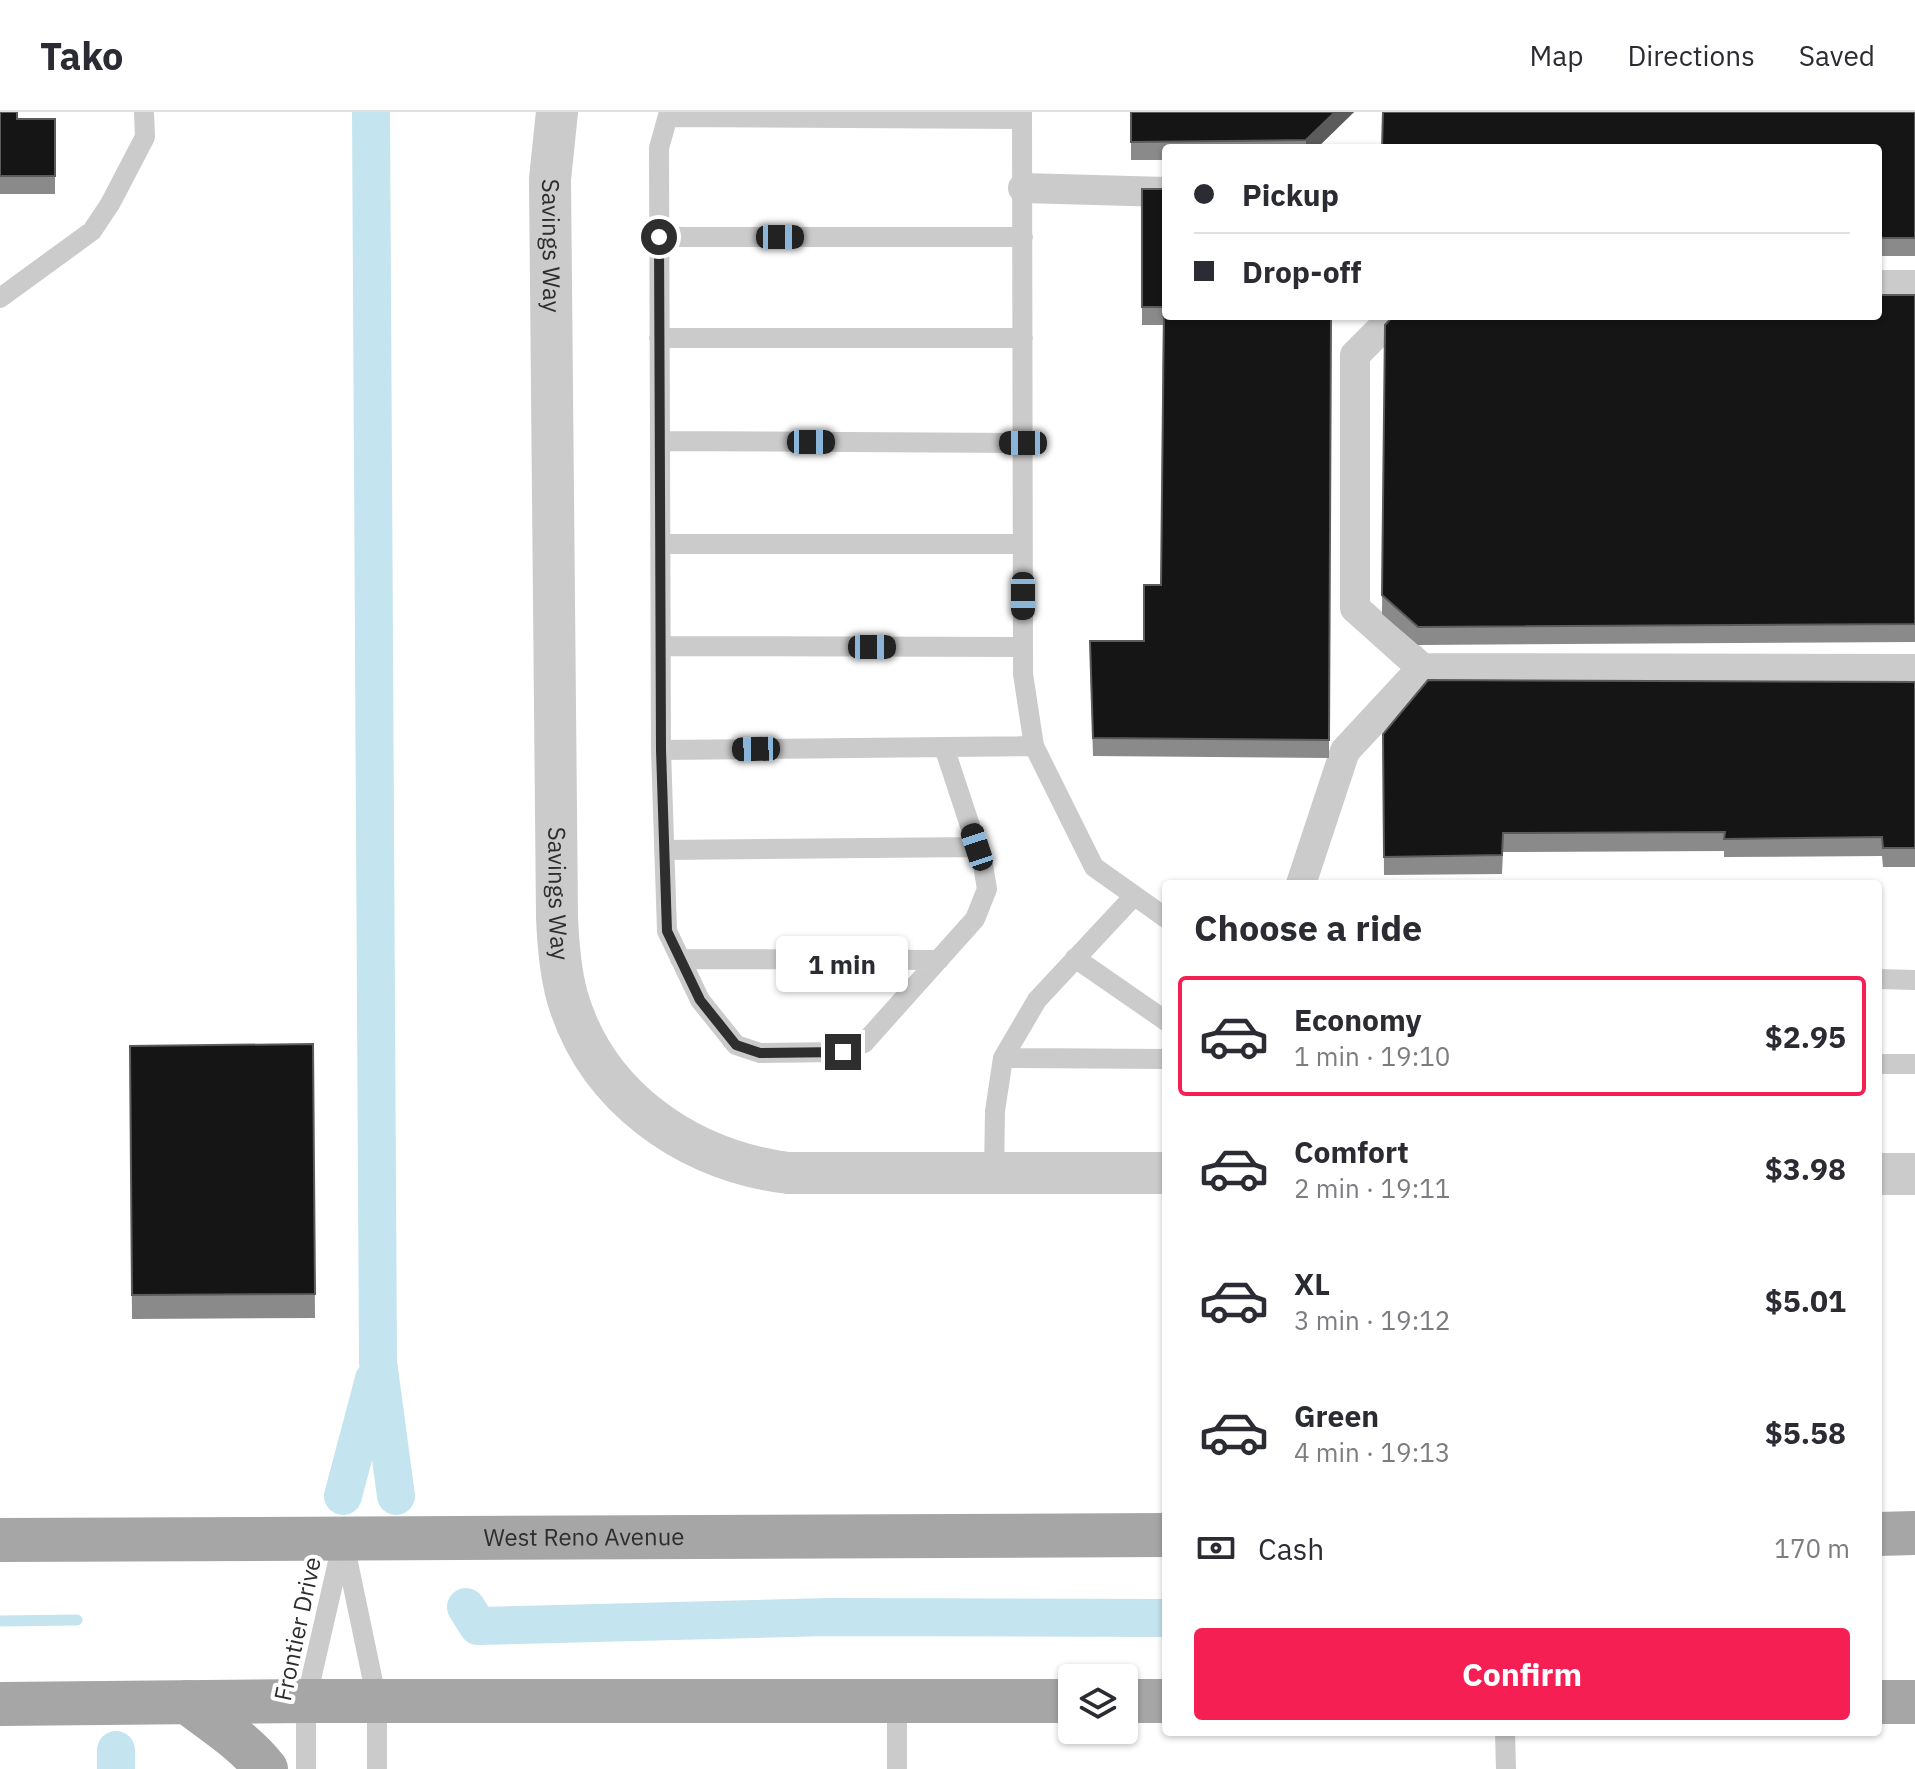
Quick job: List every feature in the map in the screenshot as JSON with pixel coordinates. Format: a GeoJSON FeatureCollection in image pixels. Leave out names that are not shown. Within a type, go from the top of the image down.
{"type":"FeatureCollection","features":[{"type":"Feature","properties":{"kind":"main road"},"geometry":{"type":"LineString","coordinates":[[1882,1534],[1915,1533]]}},
{"type":"Feature","properties":{"kind":"main road","name":"West Reno Avenue"},"geometry":{"type":"LineString","coordinates":[[0,1540],[1162,1535]]}},
{"type":"Feature","properties":{"kind":"main road"},"geometry":{"type":"LineString","coordinates":[[0,1704],[1058,1701]]}},
{"type":"Feature","properties":{"kind":"main road"},"geometry":{"type":"LineString","coordinates":[[1138,1701],[1162,1701]]}},
{"type":"Feature","properties":{"kind":"main road"},"geometry":{"type":"LineString","coordinates":[[187,1702],[257,1757],[266,1769]]}},
{"type":"Feature","properties":{"kind":"main road"},"geometry":{"type":"LineString","coordinates":[[1882,1702],[1915,1702]]}},
{"type":"Feature","properties":{"kind":"street","name":"Savings Way"},"geometry":{"type":"LineString","coordinates":[[557,112],[550,179],[557,917],[559,958],[567,996],[583,1039],[601,1068],[628,1100],[699,1149],[736,1164],[788,1173],[1162,1173]]}},
{"type":"Feature","properties":{"kind":"street"},"geometry":{"type":"LineString","coordinates":[[1023,188],[1162,192]]}},
{"type":"Feature","properties":{"kind":"street"},"geometry":{"type":"LineString","coordinates":[[1882,285],[1915,285]]}},
{"type":"Feature","properties":{"kind":"street"},"geometry":{"type":"LineString","coordinates":[[1390,320],[1355,355],[1355,608],[1422,668],[1915,669]]}},
{"type":"Feature","properties":{"kind":"street"},"geometry":{"type":"LineString","coordinates":[[1302,880],[1345,751],[1422,668]]}},
{"type":"Feature","properties":{"kind":"street"},"geometry":{"type":"LineString","coordinates":[[1882,1174],[1915,1174]]}},
{"type":"Feature","properties":{"kind":"lane"},"geometry":{"type":"LineString","coordinates":[[0,298],[92,231],[110,204],[145,137],[144,112]]}},
{"type":"Feature","properties":{"kind":"lane"},"geometry":{"type":"LineString","coordinates":[[944,747],[977,847],[987,889],[975,919],[864,1043],[843,1052],[760,1053],[736,1045],[700,1000],[667,931],[661,750],[659,148],[668,114],[1022,116],[1023,674],[1034,746],[1094,867],[1162,915]]}},
{"type":"Feature","properties":{"kind":"lane"},"geometry":{"type":"LineString","coordinates":[[659,237],[1023,237]]}},
{"type":"Feature","properties":{"kind":"lane"},"geometry":{"type":"LineString","coordinates":[[659,338],[1023,338]]}},
{"type":"Feature","properties":{"kind":"lane"},"geometry":{"type":"LineString","coordinates":[[660,441],[1023,443]]}},
{"type":"Feature","properties":{"kind":"lane"},"geometry":{"type":"LineString","coordinates":[[660,544],[1023,544]]}},
{"type":"Feature","properties":{"kind":"lane"},"geometry":{"type":"LineString","coordinates":[[661,646],[1023,647]]}},
{"type":"Feature","properties":{"kind":"lane"},"geometry":{"type":"LineString","coordinates":[[661,750],[1034,746]]}},
{"type":"Feature","properties":{"kind":"lane"},"geometry":{"type":"LineString","coordinates":[[664,850],[977,847]]}},
{"type":"Feature","properties":{"kind":"lane"},"geometry":{"type":"LineString","coordinates":[[994,1173],[995,1111],[1003,1058],[1037,1000],[1134,896]]}},
{"type":"Feature","properties":{"kind":"lane"},"geometry":{"type":"LineString","coordinates":[[1075,958],[1162,1018]]}},
{"type":"Feature","properties":{"kind":"lane"},"geometry":{"type":"LineString","coordinates":[[680,959],[939,960]]}},
{"type":"Feature","properties":{"kind":"lane"},"geometry":{"type":"LineString","coordinates":[[1882,979],[1915,980]]}},
{"type":"Feature","properties":{"kind":"lane"},"geometry":{"type":"LineString","coordinates":[[1003,1058],[1162,1059]]}},
{"type":"Feature","properties":{"kind":"lane"},"geometry":{"type":"LineString","coordinates":[[1882,1064],[1915,1064]]}},
{"type":"Feature","properties":{"kind":"lane","name":"Frontier Drive"},"geometry":{"type":"LineString","coordinates":[[306,1769],[306,1701],[343,1540]]}},
{"type":"Feature","properties":{"kind":"lane","name":"Frontier Drive"},"geometry":{"type":"LineString","coordinates":[[343,1540],[377,1701],[377,1769]]}},
{"type":"Feature","properties":{"kind":"lane"},"geometry":{"type":"LineString","coordinates":[[897,1701],[897,1769]]}},
{"type":"Feature","properties":{"kind":"lane"},"geometry":{"type":"LineString","coordinates":[[1505,1736],[1506,1769]]}},
{"type":"Feature","properties":{"kind":"building"},"geometry":{"type":"Polygon","coordinates":[[[0,112],[17,112],[17,119],[55,119],[55,176],[0,176],[0,112]]]}},
{"type":"Feature","properties":{"kind":"building"},"geometry":{"type":"Polygon","coordinates":[[[1131,112],[1335,112],[1306,140],[1131,142],[1131,112]]]}},
{"type":"Feature","properties":{"kind":"building"},"geometry":{"type":"Polygon","coordinates":[[[1383,112],[1915,112],[1915,238],[1882,238],[1882,144],[1382,144],[1383,112]]]}},
{"type":"Feature","properties":{"kind":"building"},"geometry":{"type":"Polygon","coordinates":[[[1142,189],[1162,189],[1162,307],[1142,307],[1142,189]]]}},
{"type":"Feature","properties":{"kind":"building"},"geometry":{"type":"Polygon","coordinates":[[[1882,295],[1915,295],[1915,624],[1418,627],[1382,595],[1385,325],[1389,320],[1882,320],[1882,295]]]}},
{"type":"Feature","properties":{"kind":"building"},"geometry":{"type":"Polygon","coordinates":[[[1164,320],[1331,320],[1329,740],[1093,738],[1090,641],[1144,641],[1144,585],[1161,585],[1164,320]]]}},
{"type":"Feature","properties":{"kind":"building"},"geometry":{"type":"Polygon","coordinates":[[[1428,680],[1915,682],[1915,848],[1883,848],[1882,837],[1724,839],[1725,832],[1503,833],[1502,855],[1384,857],[1383,734],[1428,680]]]}},
{"type":"Feature","properties":{"kind":"building"},"geometry":{"type":"Polygon","coordinates":[[[313,1044],[315,1294],[132,1295],[130,1046],[313,1044]]]}},
{"type":"Feature","properties":{"kind":"waterway"},"geometry":{"type":"LineString","coordinates":[[371,112],[378,1362],[396,1496]]}},
{"type":"Feature","properties":{"kind":"waterway"},"geometry":{"type":"LineString","coordinates":[[343,1496],[374,1379]]}},
{"type":"Feature","properties":{"kind":"waterway"},"geometry":{"type":"LineString","coordinates":[[466,1607],[478,1626],[829,1617],[1162,1618]]}},
{"type":"Feature","properties":{"kind":"waterway"},"geometry":{"type":"LineString","coordinates":[[0,1621],[77,1620]]}},
{"type":"Feature","properties":{"kind":"waterway"},"geometry":{"type":"LineString","coordinates":[[116,1750],[116,1769]]}},
{"type":"Feature","properties":{"kind":"route"},"geometry":{"type":"LineString","coordinates":[[659,237],[661,750],[667,931],[700,1000],[736,1045],[760,1053],[843,1052]]}}]}
